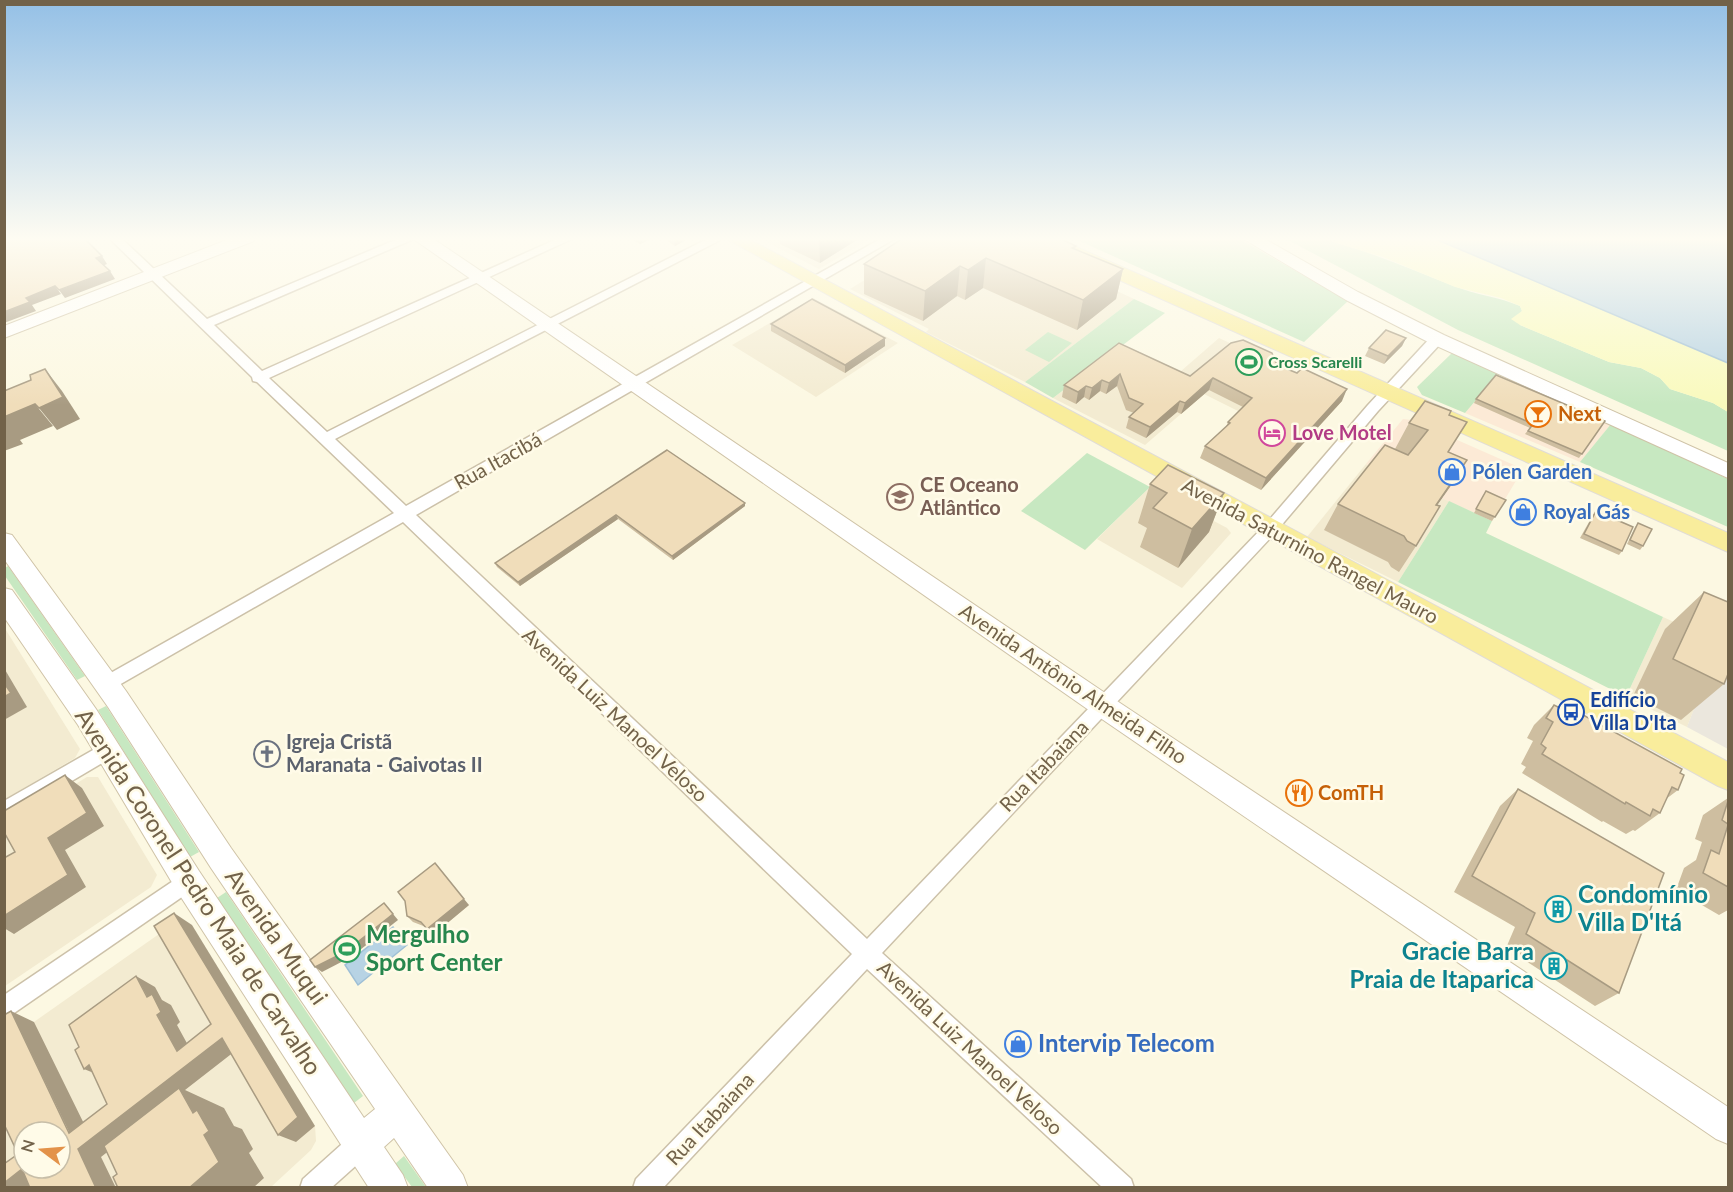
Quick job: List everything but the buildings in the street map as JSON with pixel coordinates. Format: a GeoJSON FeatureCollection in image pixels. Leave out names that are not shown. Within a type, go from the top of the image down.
{"type":"FeatureCollection","features":[{"type":"Feature","properties":{"kind":"main road","name":"Avenida Saturnino Rangel Mauro"},"geometry":{"type":"LineString","coordinates":[[837,294],[1728,777]]}},
{"type":"Feature","properties":{"kind":"main road"},"geometry":{"type":"LineString","coordinates":[[1164,294],[1728,543]]}},
{"type":"Feature","properties":{"kind":"street"},"geometry":{"type":"LineString","coordinates":[[4,333],[107,294]]}},
{"type":"Feature","properties":{"kind":"street","name":"Avenida Luiz Manoel Veloso"},"geometry":{"type":"LineString","coordinates":[[173,294],[258,378],[866,953],[1122,1188]]}},
{"type":"Feature","properties":{"kind":"street"},"geometry":{"type":"LineString","coordinates":[[204,325],[279,294]]}},
{"type":"Feature","properties":{"kind":"street"},"geometry":{"type":"LineString","coordinates":[[258,378],[446,294]]}},
{"type":"Feature","properties":{"kind":"street","name":"Avenida Antônio Almeida Filho"},"geometry":{"type":"LineString","coordinates":[[501,294],[1102,705],[1728,1127]]}},
{"type":"Feature","properties":{"kind":"street"},"geometry":{"type":"LineString","coordinates":[[324,439],[612,294]]}},
{"type":"Feature","properties":{"kind":"street","name":"Rua Itacibá"},"geometry":{"type":"LineString","coordinates":[[106,684],[792,294]]}},
{"type":"Feature","properties":{"kind":"street"},"geometry":{"type":"LineString","coordinates":[[1349,294],[1437,339],[1728,471]]}},
{"type":"Feature","properties":{"kind":"street","name":"Rua Itabaiana"},"geometry":{"type":"LineString","coordinates":[[645,1188],[1269,530],[1437,339]]}},
{"type":"Feature","properties":{"kind":"street","name":"Avenida Coronel Pedro Maia de Carvalho"},"geometry":{"type":"LineString","coordinates":[[7,550],[106,684]]}},
{"type":"Feature","properties":{"kind":"street","name":"Avenida Coronel Pedro Maia de Carvalho"},"geometry":{"type":"LineString","coordinates":[[4,597],[75,700],[188,881],[390,1188]]}},
{"type":"Feature","properties":{"kind":"street"},"geometry":{"type":"LineString","coordinates":[[75,700],[106,684]]}},
{"type":"Feature","properties":{"kind":"street","name":"Avenida Muqui"},"geometry":{"type":"LineString","coordinates":[[106,684],[221,858],[450,1188]]}},
{"type":"Feature","properties":{"kind":"street"},"geometry":{"type":"LineString","coordinates":[[4,812],[107,750]]}},
{"type":"Feature","properties":{"kind":"street"},"geometry":{"type":"LineString","coordinates":[[4,1010],[221,858]]}},
{"type":"Feature","properties":{"kind":"street"},"geometry":{"type":"LineString","coordinates":[[312,1188],[398,1112]]}},
{"type":"Feature","properties":{"kind":"shaded area"},"geometry":{"type":"Polygon","coordinates":[[[859,294],[1123,294],[1134,299],[1025,382],[926,332],[929,329],[859,294]]]}},
{"type":"Feature","properties":{"kind":"shaded area"},"geometry":{"type":"Polygon","coordinates":[[[1197,294],[1335,294],[1348,301],[1304,342],[1197,294]]]}},
{"type":"Feature","properties":{"kind":"shaded area"},"geometry":{"type":"Polygon","coordinates":[[[1389,294],[1480,294],[1520,306],[1522,311],[1519,315],[1520,325],[1609,362],[1641,368],[1660,378],[1670,389],[1713,403],[1728,412],[1728,451],[1458,330],[1389,294]]]}},
{"type":"Feature","properties":{"kind":"shaded area"},"geometry":{"type":"Polygon","coordinates":[[[813,298],[898,343],[816,397],[732,345],[813,298]]]}},
{"type":"Feature","properties":{"kind":"shaded area"},"geometry":{"type":"Polygon","coordinates":[[[1134,299],[1165,313],[1053,398],[1025,382],[1134,299]]]}},
{"type":"Feature","properties":{"kind":"shaded area"},"geometry":{"type":"Polygon","coordinates":[[[1048,332],[1072,343],[1049,362],[1025,350],[1048,332]]]}},
{"type":"Feature","properties":{"kind":"shaded area"},"geometry":{"type":"Polygon","coordinates":[[[1219,338],[1286,369],[1240,412],[1204,394],[1145,445],[1053,398],[1116,351],[1173,378],[1219,338]]]}},
{"type":"Feature","properties":{"kind":"shaded area"},"geometry":{"type":"Polygon","coordinates":[[[1452,353],[1499,373],[1465,413],[1422,395],[1417,387],[1452,353]]]}},
{"type":"Feature","properties":{"kind":"shaded area","name":"Next"},"geometry":{"type":"Polygon","coordinates":[[[1497,376],[1611,424],[1580,462],[1465,413],[1497,376]]]}},
{"type":"Feature","properties":{"kind":"shaded area","name":"Pólen Garden"},"geometry":{"type":"Polygon","coordinates":[[[1403,419],[1412,420],[1523,469],[1492,521],[1366,464],[1403,419]]]}},
{"type":"Feature","properties":{"kind":"shaded area"},"geometry":{"type":"Polygon","coordinates":[[[1611,424],[1728,479],[1728,527],[1580,462],[1611,424]]]}},
{"type":"Feature","properties":{"kind":"shaded area"},"geometry":{"type":"Polygon","coordinates":[[[1087,453],[1150,487],[1085,550],[1021,511],[1087,453]]]}},
{"type":"Feature","properties":{"kind":"shaded area"},"geometry":{"type":"Polygon","coordinates":[[[1366,464],[1449,501],[1398,582],[1307,537],[1366,464]]]}},
{"type":"Feature","properties":{"kind":"shaded area"},"geometry":{"type":"Polygon","coordinates":[[[1150,487],[1227,528],[1231,533],[1182,588],[1097,539],[1150,487]]]}},
{"type":"Feature","properties":{"kind":"shaded area"},"geometry":{"type":"Polygon","coordinates":[[[1449,501],[1492,521],[1486,533],[1663,617],[1626,697],[1398,582],[1449,501]]]}},
{"type":"Feature","properties":{"kind":"shaded area"},"geometry":{"type":"Polygon","coordinates":[[[8,566],[85,676],[77,680],[5,576],[5,568],[8,566]]]}},
{"type":"Feature","properties":{"kind":"shaded area"},"geometry":{"type":"Polygon","coordinates":[[[1663,617],[1720,643],[1687,727],[1626,697],[1663,617]]]}},
{"type":"Feature","properties":{"kind":"shaded area"},"geometry":{"type":"Polygon","coordinates":[[[1728,621],[1728,749],[1687,727],[1728,621]]]}},
{"type":"Feature","properties":{"kind":"shaded area"},"geometry":{"type":"Polygon","coordinates":[[[4,627],[80,749],[75,758],[5,799],[4,627]]]}},
{"type":"Feature","properties":{"kind":"shaded area"},"geometry":{"type":"Polygon","coordinates":[[[106,706],[199,852],[190,857],[98,710],[106,706]]]}},
{"type":"Feature","properties":{"kind":"shaded area"},"geometry":{"type":"Polygon","coordinates":[[[87,777],[98,777],[157,875],[151,887],[5,986],[5,827],[87,777]]]}},
{"type":"Feature","properties":{"kind":"shaded area"},"geometry":{"type":"Polygon","coordinates":[[[226,892],[363,1096],[354,1103],[217,898],[226,892]]]}},
{"type":"Feature","properties":{"kind":"shaded area"},"geometry":{"type":"Polygon","coordinates":[[[169,927],[249,1019],[315,1126],[316,1141],[311,1150],[271,1187],[5,1187],[4,1043],[169,927]]]}},
{"type":"Feature","properties":{"kind":"shaded area"},"geometry":{"type":"Polygon","coordinates":[[[404,1156],[426,1187],[412,1187],[395,1164],[404,1156]]]}},
{"type":"Feature","properties":{"kind":"sand"},"geometry":{"type":"Polygon","coordinates":[[[1483,294],[1564,294],[1728,363],[1728,412],[1713,403],[1670,389],[1660,378],[1641,368],[1609,362],[1520,325],[1511,319],[1522,311],[1520,306],[1483,294]]]}},
{"type":"Feature","properties":{"kind":"water"},"geometry":{"type":"Polygon","coordinates":[[[1564,294],[1728,294],[1728,363],[1564,294]]]}},
{"type":"Feature","properties":{"kind":"water"},"geometry":{"type":"Polygon","coordinates":[[[393,927],[407,945],[358,985],[345,965],[393,927]]]}},
{"type":"Feature","properties":{"kind":"place","name":"Cross Scarelli"},"geometry":{"type":"Point","coordinates":[1249,362]}},
{"type":"Feature","properties":{"kind":"place","name":"Next"},"geometry":{"type":"Point","coordinates":[1538,414]}},
{"type":"Feature","properties":{"kind":"place","name":"Love Motel"},"geometry":{"type":"Point","coordinates":[1272,433]}},
{"type":"Feature","properties":{"kind":"place","name":"Pólen Garden"},"geometry":{"type":"Point","coordinates":[1452,472]}},
{"type":"Feature","properties":{"kind":"place","name":"CE Oceano Atlântico"},"geometry":{"type":"Point","coordinates":[900,497]}},
{"type":"Feature","properties":{"kind":"place","name":"Royal Gás"},"geometry":{"type":"Point","coordinates":[1523,512]}},
{"type":"Feature","properties":{"kind":"place","name":"Edifício Villa D'Ita"},"geometry":{"type":"Point","coordinates":[1571,712]}},
{"type":"Feature","properties":{"kind":"place","name":"Igreja Cristã Maranata - Gaivotas II"},"geometry":{"type":"Point","coordinates":[267,754]}},
{"type":"Feature","properties":{"kind":"place","name":"ComTH"},"geometry":{"type":"Point","coordinates":[1299,793]}},
{"type":"Feature","properties":{"kind":"place","name":"Condomínio Villa D'Itá"},"geometry":{"type":"Point","coordinates":[1558,909]}},
{"type":"Feature","properties":{"kind":"place","name":"Mergulho Sport Center"},"geometry":{"type":"Point","coordinates":[347,949]}},
{"type":"Feature","properties":{"kind":"place","name":"Gracie Barra Praia de Itaparica"},"geometry":{"type":"Point","coordinates":[1554,966]}},
{"type":"Feature","properties":{"kind":"place","name":"Intervip Telecom"},"geometry":{"type":"Point","coordinates":[1018,1044]}}]}
